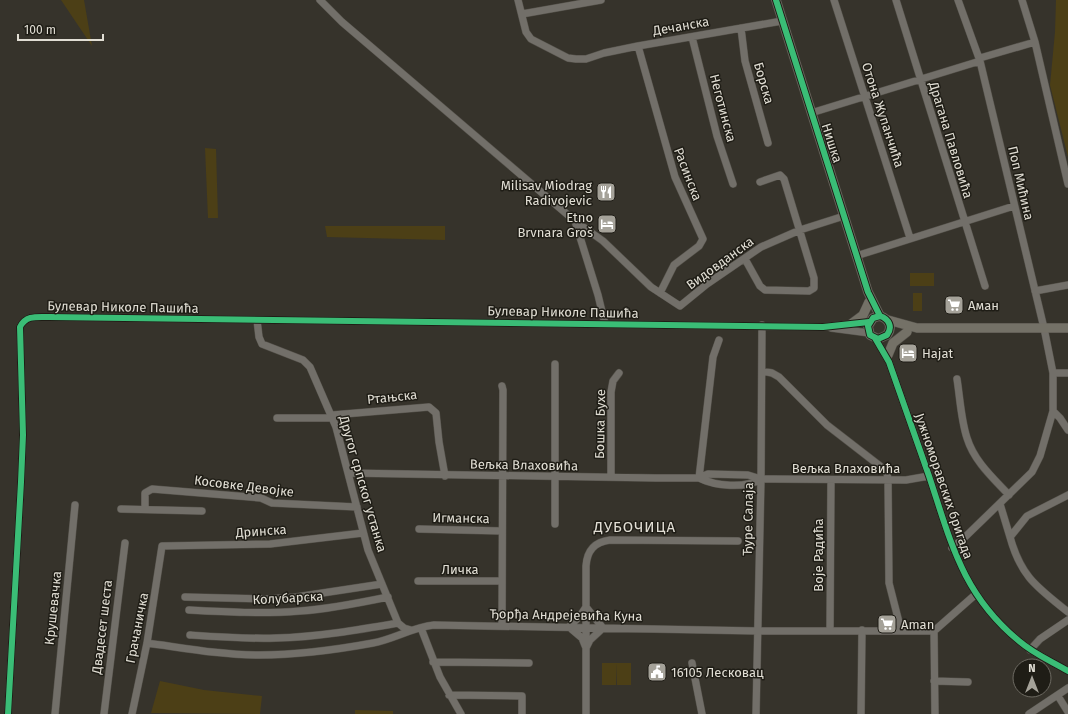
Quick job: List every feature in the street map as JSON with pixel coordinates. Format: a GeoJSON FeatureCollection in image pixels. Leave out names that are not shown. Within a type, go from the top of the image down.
{"type":"FeatureCollection","features":[{"type":"Feature","properties":{"kind":"main road","name":"Нишка"},"geometry":{"type":"LineString","coordinates":[[776,0],[868,292]]}},
{"type":"Feature","properties":{"kind":"main road"},"geometry":{"type":"LineString","coordinates":[[868,292],[869,302],[877,319],[890,326],[888,334],[882,338],[872,335],[868,326],[877,319]]}},
{"type":"Feature","properties":{"kind":"main road"},"geometry":{"type":"LineString","coordinates":[[868,292],[877,319]]}},
{"type":"Feature","properties":{"kind":"main road"},"geometry":{"type":"LineString","coordinates":[[851,324],[863,315],[869,302]]}},
{"type":"Feature","properties":{"kind":"main road","name":"Булевар Николе Пашића"},"geometry":{"type":"LineString","coordinates":[[877,319],[917,328],[1068,328]]}},
{"type":"Feature","properties":{"kind":"main road","name":"Булевар Николе Пашића"},"geometry":{"type":"LineString","coordinates":[[888,334],[907,332],[917,328]]}},
{"type":"Feature","properties":{"kind":"main road"},"geometry":{"type":"LineString","coordinates":[[888,358],[893,343],[907,332]]}},
{"type":"Feature","properties":{"kind":"street"},"geometry":{"type":"LineString","coordinates":[[320,0],[342,22],[575,222],[603,241],[660,293]]}},
{"type":"Feature","properties":{"kind":"street"},"geometry":{"type":"LineString","coordinates":[[518,0],[522,14],[601,0]]}},
{"type":"Feature","properties":{"kind":"street","name":"Отона Жупанчића"},"geometry":{"type":"LineString","coordinates":[[834,0],[910,238]]}},
{"type":"Feature","properties":{"kind":"street","name":"Драгана Павловића"},"geometry":{"type":"LineString","coordinates":[[896,0],[985,286]]}},
{"type":"Feature","properties":{"kind":"street","name":"Поп Мићина"},"geometry":{"type":"LineString","coordinates":[[952,548],[1000,504],[1036,465],[1044,444],[1053,411],[1053,373],[1044,328],[980,60],[958,0]]}},
{"type":"Feature","properties":{"kind":"street"},"geometry":{"type":"LineString","coordinates":[[1022,0],[1035,42],[1068,184]]}},
{"type":"Feature","properties":{"kind":"street","name":"Дечанска"},"geometry":{"type":"LineString","coordinates":[[522,14],[526,32],[531,39],[568,58],[586,59],[604,53],[638,46],[782,21]]}},
{"type":"Feature","properties":{"kind":"street","name":"Борска"},"geometry":{"type":"LineString","coordinates":[[741,28],[745,61],[768,143]]}},
{"type":"Feature","properties":{"kind":"street","name":"Неготинска"},"geometry":{"type":"LineString","coordinates":[[692,37],[717,136],[733,184]]}},
{"type":"Feature","properties":{"kind":"street"},"geometry":{"type":"LineString","coordinates":[[811,113],[920,80],[1035,42]]}},
{"type":"Feature","properties":{"kind":"street","name":"Расинска"},"geometry":{"type":"LineString","coordinates":[[638,46],[661,134],[675,177],[703,239],[700,246],[674,265],[660,293]]}},
{"type":"Feature","properties":{"kind":"street"},"geometry":{"type":"LineString","coordinates":[[745,259],[756,280],[765,290],[812,289],[815,285],[800,230],[782,176],[776,176],[760,182]]}},
{"type":"Feature","properties":{"kind":"street"},"geometry":{"type":"LineString","coordinates":[[856,256],[1014,206]]}},
{"type":"Feature","properties":{"kind":"street","name":"Видовданска"},"geometry":{"type":"LineString","coordinates":[[660,293],[680,306],[707,284],[761,247],[800,230],[844,216]]}},
{"type":"Feature","properties":{"kind":"street"},"geometry":{"type":"LineString","coordinates":[[575,222],[605,324]]}},
{"type":"Feature","properties":{"kind":"street"},"geometry":{"type":"LineString","coordinates":[[1035,291],[1068,285]]}},
{"type":"Feature","properties":{"kind":"street","name":"Булевар Николе Пашића"},"geometry":{"type":"LineString","coordinates":[[8,714],[23,435],[20,327],[23,322],[33,317],[762,325],[823,327],[877,319]]}},
{"type":"Feature","properties":{"kind":"street","name":"Другог српског устанка"},"geometry":{"type":"LineString","coordinates":[[256,320],[259,337],[262,344],[302,360],[308,364],[332,417],[357,507],[362,533],[398,623]]}},
{"type":"Feature","properties":{"kind":"street","name":"Ђуре Салаја"},"geometry":{"type":"LineString","coordinates":[[756,714],[761,479],[762,325]]}},
{"type":"Feature","properties":{"kind":"street"},"geometry":{"type":"LineString","coordinates":[[823,327],[872,335]]}},
{"type":"Feature","properties":{"kind":"street","name":"Јужноморавских бригада"},"geometry":{"type":"LineString","coordinates":[[888,334],[888,358]]}},
{"type":"Feature","properties":{"kind":"street","name":"Јужноморавских бригада"},"geometry":{"type":"LineString","coordinates":[[872,335],[888,358],[952,548],[976,594],[1005,628],[1030,650],[1068,671]]}},
{"type":"Feature","properties":{"kind":"street"},"geometry":{"type":"LineString","coordinates":[[698,478],[713,357],[718,340]]}},
{"type":"Feature","properties":{"kind":"street"},"geometry":{"type":"LineString","coordinates":[[555,364],[555,524]]}},
{"type":"Feature","properties":{"kind":"street"},"geometry":{"type":"LineString","coordinates":[[762,371],[772,373],[779,378],[827,425],[887,473],[889,583],[901,630]]}},
{"type":"Feature","properties":{"kind":"street","name":"Бошка Бухе"},"geometry":{"type":"LineString","coordinates":[[611,477],[611,392],[613,381],[619,373]]}},
{"type":"Feature","properties":{"kind":"street"},"geometry":{"type":"LineString","coordinates":[[1053,373],[1068,373]]}},
{"type":"Feature","properties":{"kind":"street"},"geometry":{"type":"LineString","coordinates":[[957,379],[965,432],[971,448],[982,466],[1009,495]]}},
{"type":"Feature","properties":{"kind":"street"},"geometry":{"type":"LineString","coordinates":[[502,386],[502,625]]}},
{"type":"Feature","properties":{"kind":"street","name":"Ртањска"},"geometry":{"type":"LineString","coordinates":[[277,418],[332,417],[429,407],[436,413],[445,476]]}},
{"type":"Feature","properties":{"kind":"street"},"geometry":{"type":"LineString","coordinates":[[1053,411],[1068,430]]}},
{"type":"Feature","properties":{"kind":"street","name":"Вељка Влаховића"},"geometry":{"type":"LineString","coordinates":[[348,473],[503,477],[698,478],[708,482],[727,484],[748,484],[761,479],[913,480],[929,476]]}},
{"type":"Feature","properties":{"kind":"street","name":"Воје Радића"},"geometry":{"type":"LineString","coordinates":[[830,631],[831,480]]}},
{"type":"Feature","properties":{"kind":"street","name":"Косовке Девојке"},"geometry":{"type":"LineString","coordinates":[[145,509],[145,493],[152,489],[261,498],[272,503],[357,507]]}},
{"type":"Feature","properties":{"kind":"street"},"geometry":{"type":"LineString","coordinates":[[1010,537],[1027,516],[1068,495]]}},
{"type":"Feature","properties":{"kind":"street"},"geometry":{"type":"LineString","coordinates":[[1000,504],[1017,560],[1026,575],[1068,612]]}},
{"type":"Feature","properties":{"kind":"street","name":"Крушевачка"},"geometry":{"type":"LineString","coordinates":[[55,714],[75,505]]}},
{"type":"Feature","properties":{"kind":"street"},"geometry":{"type":"LineString","coordinates":[[121,509],[202,511]]}},
{"type":"Feature","properties":{"kind":"street","name":"Игманска"},"geometry":{"type":"LineString","coordinates":[[419,530],[502,531]]}},
{"type":"Feature","properties":{"kind":"street","name":"Дринска"},"geometry":{"type":"LineString","coordinates":[[162,546],[270,544],[362,533]]}},
{"type":"Feature","properties":{"kind":"street"},"geometry":{"type":"LineString","coordinates":[[586,714],[587,559],[591,550],[599,542],[610,540],[738,542]]}},
{"type":"Feature","properties":{"kind":"street","name":"Двадесет шеста"},"geometry":{"type":"LineString","coordinates":[[104,714],[125,543]]}},
{"type":"Feature","properties":{"kind":"street","name":"Грачаничка"},"geometry":{"type":"LineString","coordinates":[[132,714],[147,642],[162,546]]}},
{"type":"Feature","properties":{"kind":"street","name":"Личка"},"geometry":{"type":"LineString","coordinates":[[418,581],[501,581]]}},
{"type":"Feature","properties":{"kind":"street"},"geometry":{"type":"LineString","coordinates":[[185,597],[268,599],[296,597],[382,584]]}},
{"type":"Feature","properties":{"kind":"street"},"geometry":{"type":"LineString","coordinates":[[935,714],[934,631],[976,594]]}},
{"type":"Feature","properties":{"kind":"street","name":"Колубарска"},"geometry":{"type":"LineString","coordinates":[[189,610],[266,613],[301,611],[348,605],[388,597]]}},
{"type":"Feature","properties":{"kind":"street"},"geometry":{"type":"LineString","coordinates":[[586,608],[569,627],[582,638],[586,648]]}},
{"type":"Feature","properties":{"kind":"street"},"geometry":{"type":"LineString","coordinates":[[586,608],[603,628],[590,640],[586,648]]}},
{"type":"Feature","properties":{"kind":"street"},"geometry":{"type":"LineString","coordinates":[[1030,650],[1040,639],[1068,620]]}},
{"type":"Feature","properties":{"kind":"street"},"geometry":{"type":"LineString","coordinates":[[190,635],[276,638],[343,632],[398,623],[404,628],[411,630]]}},
{"type":"Feature","properties":{"kind":"street","name":"Ђорђа Андрејевића Куна"},"geometry":{"type":"LineString","coordinates":[[147,642],[228,654],[258,655],[303,654],[382,641],[411,630],[434,624],[758,631],[934,631]]}},
{"type":"Feature","properties":{"kind":"street"},"geometry":{"type":"LineString","coordinates":[[421,628],[433,662],[449,695],[461,714]]}},
{"type":"Feature","properties":{"kind":"street"},"geometry":{"type":"LineString","coordinates":[[860,714],[862,630]]}},
{"type":"Feature","properties":{"kind":"street"},"geometry":{"type":"LineString","coordinates":[[433,662],[530,663]]}},
{"type":"Feature","properties":{"kind":"street"},"geometry":{"type":"LineString","coordinates":[[692,663],[702,714]]}},
{"type":"Feature","properties":{"kind":"street"},"geometry":{"type":"LineString","coordinates":[[934,681],[968,682]]}},
{"type":"Feature","properties":{"kind":"street"},"geometry":{"type":"LineString","coordinates":[[1029,714],[1068,688]]}},
{"type":"Feature","properties":{"kind":"street"},"geometry":{"type":"LineString","coordinates":[[449,695],[522,696],[522,714]]}},
{"type":"Feature","properties":{"kind":"street"},"geometry":{"type":"LineString","coordinates":[[1058,696],[1068,712]]}},
{"type":"Feature","properties":{"kind":"shaded area"},"geometry":{"type":"Polygon","coordinates":[[[61,0],[84,0],[92,46],[61,0]]]}},
{"type":"Feature","properties":{"kind":"shaded area"},"geometry":{"type":"Polygon","coordinates":[[[1056,0],[1068,0],[1068,157],[1050,85],[1055,32],[1056,0]]]}},
{"type":"Feature","properties":{"kind":"shaded area"},"geometry":{"type":"Polygon","coordinates":[[[205,148],[216,149],[218,218],[208,218],[205,148]]]}},
{"type":"Feature","properties":{"kind":"shaded area"},"geometry":{"type":"Polygon","coordinates":[[[325,226],[445,226],[445,240],[327,237],[325,226]]]}},
{"type":"Feature","properties":{"kind":"shaded area"},"geometry":{"type":"Polygon","coordinates":[[[910,273],[934,273],[934,286],[910,286],[910,273]]]}},
{"type":"Feature","properties":{"kind":"shaded area"},"geometry":{"type":"Polygon","coordinates":[[[913,293],[922,293],[922,311],[913,311],[913,293]]]}},
{"type":"Feature","properties":{"kind":"shaded area"},"geometry":{"type":"Polygon","coordinates":[[[602,663],[617,663],[616,685],[602,685],[602,663]]]}},
{"type":"Feature","properties":{"kind":"shaded area"},"geometry":{"type":"Polygon","coordinates":[[[617,663],[631,663],[631,685],[617,685],[617,663]]]}},
{"type":"Feature","properties":{"kind":"shaded area"},"geometry":{"type":"Polygon","coordinates":[[[160,681],[204,690],[262,696],[260,714],[151,713],[160,681]]]}},
{"type":"Feature","properties":{"kind":"shaded area"},"geometry":{"type":"Polygon","coordinates":[[[355,710],[393,711],[393,714],[355,714],[355,710]]]}},
{"type":"Feature","properties":{"kind":"cycle path"},"geometry":{"type":"LineString","coordinates":[[776,0],[868,292],[880,316],[886,319],[890,326],[887,335],[878,339],[870,335],[868,326],[873,318],[880,316]]}},
{"type":"Feature","properties":{"kind":"cycle path"},"geometry":{"type":"LineString","coordinates":[[8,714],[23,435],[20,327],[25,320],[40,317],[823,327],[869,322]]}},
{"type":"Feature","properties":{"kind":"cycle path"},"geometry":{"type":"LineString","coordinates":[[875,338],[889,362],[952,545],[971,586],[984,605],[1019,641],[1037,654],[1068,671]]}},
{"type":"Feature","properties":{"kind":"place","name":"Milisav Miodrag Radivojevic"},"geometry":{"type":"Point","coordinates":[606,192]}},
{"type":"Feature","properties":{"kind":"place","name":"Etno Brvnara Groš"},"geometry":{"type":"Point","coordinates":[607,224]}},
{"type":"Feature","properties":{"kind":"place","name":"Аман"},"geometry":{"type":"Point","coordinates":[954,305]}},
{"type":"Feature","properties":{"kind":"place","name":"Hajat"},"geometry":{"type":"Point","coordinates":[908,353]}},
{"type":"Feature","properties":{"kind":"place","name":"Aman"},"geometry":{"type":"Point","coordinates":[887,624]}},
{"type":"Feature","properties":{"kind":"place","name":"16105 Лесковац"},"geometry":{"type":"Point","coordinates":[657,672]}},
{"type":"Feature","properties":{"kind":"district","name":"ДУБОЧИЦА"},"geometry":{"type":"Point","coordinates":[635,527]}}]}
